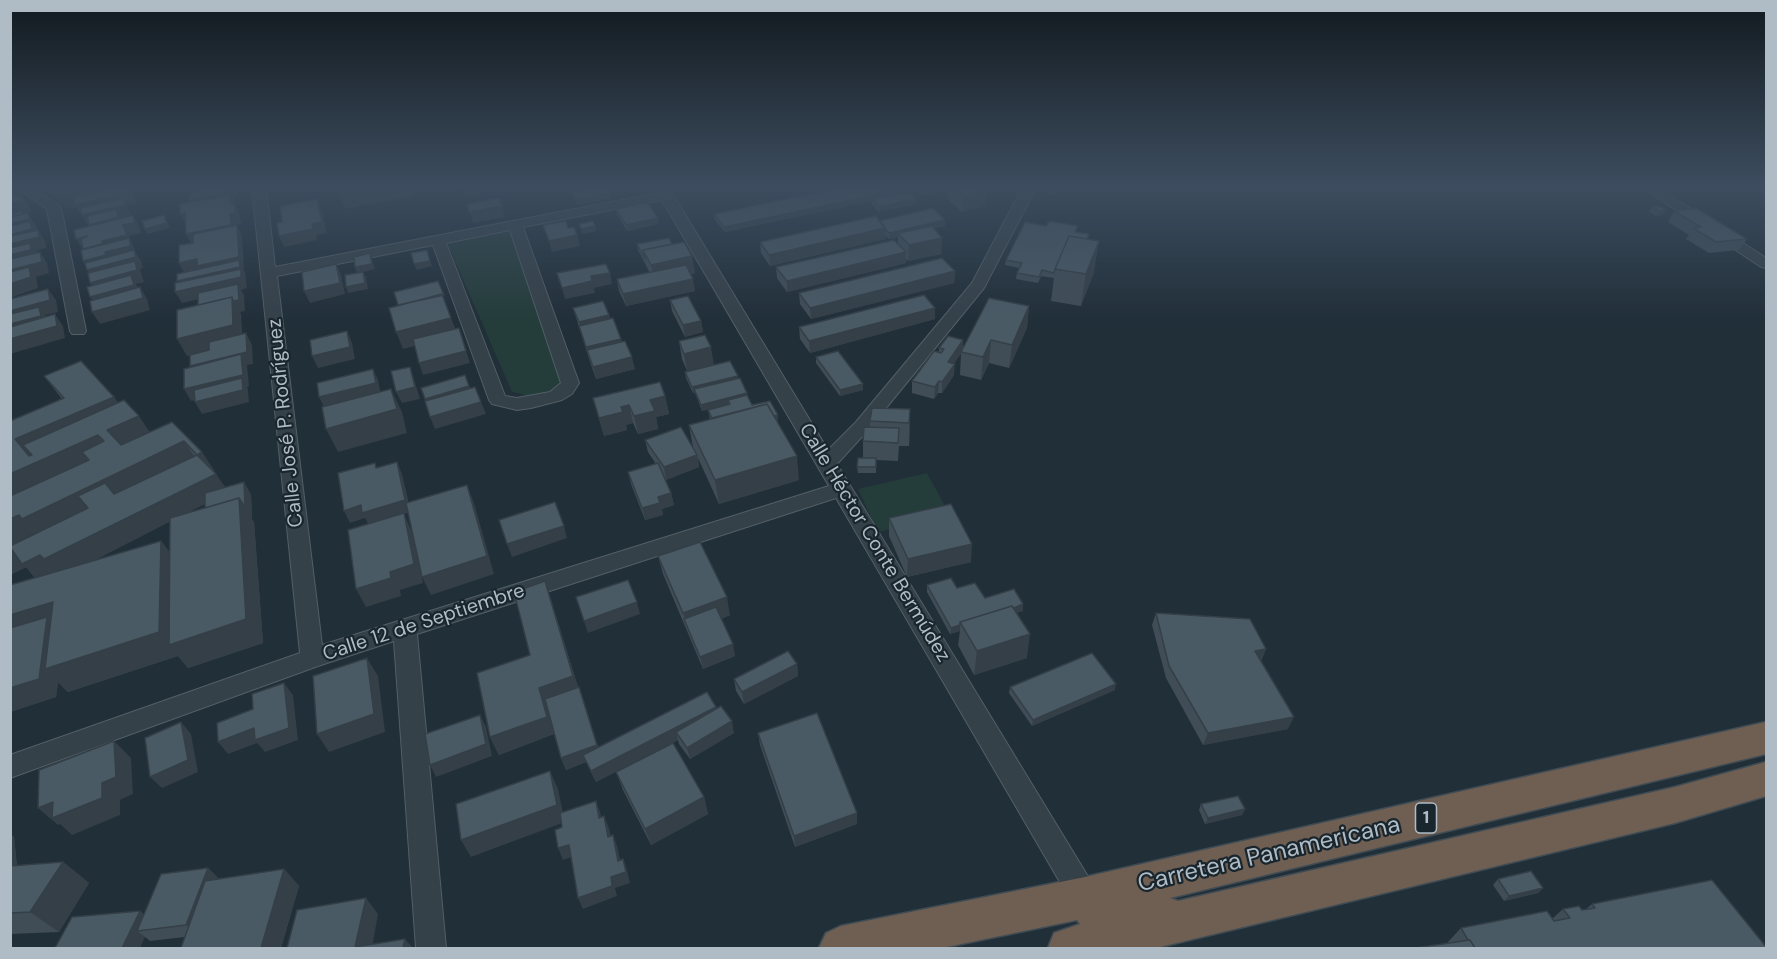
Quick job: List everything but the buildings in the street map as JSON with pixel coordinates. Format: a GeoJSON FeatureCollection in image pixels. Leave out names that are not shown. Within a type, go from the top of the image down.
{"type":"FeatureCollection","features":[{"type":"Feature","properties":{"kind":"highway","name":"Carretera Panamericana"},"geometry":{"type":"LineString","coordinates":[[841,948],[1085,898],[1767,738]]}},
{"type":"Feature","properties":{"kind":"highway"},"geometry":{"type":"LineString","coordinates":[[1069,948],[1117,939],[1675,805],[1767,779]]}},
{"type":"Feature","properties":{"kind":"highway"},"geometry":{"type":"LineString","coordinates":[[1085,898],[1097,911],[1120,917],[1221,914]]}},
{"type":"Feature","properties":{"kind":"highway"},"geometry":{"type":"LineString","coordinates":[[1018,912],[1093,916],[1105,922],[1117,939]]}},
{"type":"Feature","properties":{"kind":"street"},"geometry":{"type":"LineString","coordinates":[[59,233],[78,331]]}},
{"type":"Feature","properties":{"kind":"street","name":"Calle José P. Rodríguez"},"geometry":{"type":"LineString","coordinates":[[265,233],[312,658]]}},
{"type":"Feature","properties":{"kind":"street"},"geometry":{"type":"LineString","coordinates":[[270,273],[473,233]]}},
{"type":"Feature","properties":{"kind":"street"},"geometry":{"type":"LineString","coordinates":[[438,240],[498,400],[517,404],[561,393],[570,383],[518,233]]}},
{"type":"Feature","properties":{"kind":"street","name":"Calle Héctor Conte Bermúdez"},"geometry":{"type":"LineString","coordinates":[[689,233],[1085,898]]}},
{"type":"Feature","properties":{"kind":"street"},"geometry":{"type":"LineString","coordinates":[[827,463],[862,426],[979,285],[1006,233]]}},
{"type":"Feature","properties":{"kind":"street"},"geometry":{"type":"LineString","coordinates":[[1719,233],[1767,264]]}},
{"type":"Feature","properties":{"kind":"street","name":"Calle 12 de Septiembre"},"geometry":{"type":"LineString","coordinates":[[10,767],[312,658],[842,489]]}},
{"type":"Feature","properties":{"kind":"street"},"geometry":{"type":"LineString","coordinates":[[405,630],[431,948]]}},
{"type":"Feature","properties":{"kind":"green space"},"geometry":{"type":"Polygon","coordinates":[[[493,233],[513,233],[563,383],[556,390],[529,396],[512,392],[447,242],[493,233]]]}},
{"type":"Feature","properties":{"kind":"green space"},"geometry":{"type":"Polygon","coordinates":[[[927,473],[950,515],[878,532],[858,489],[927,473]]]}}]}
